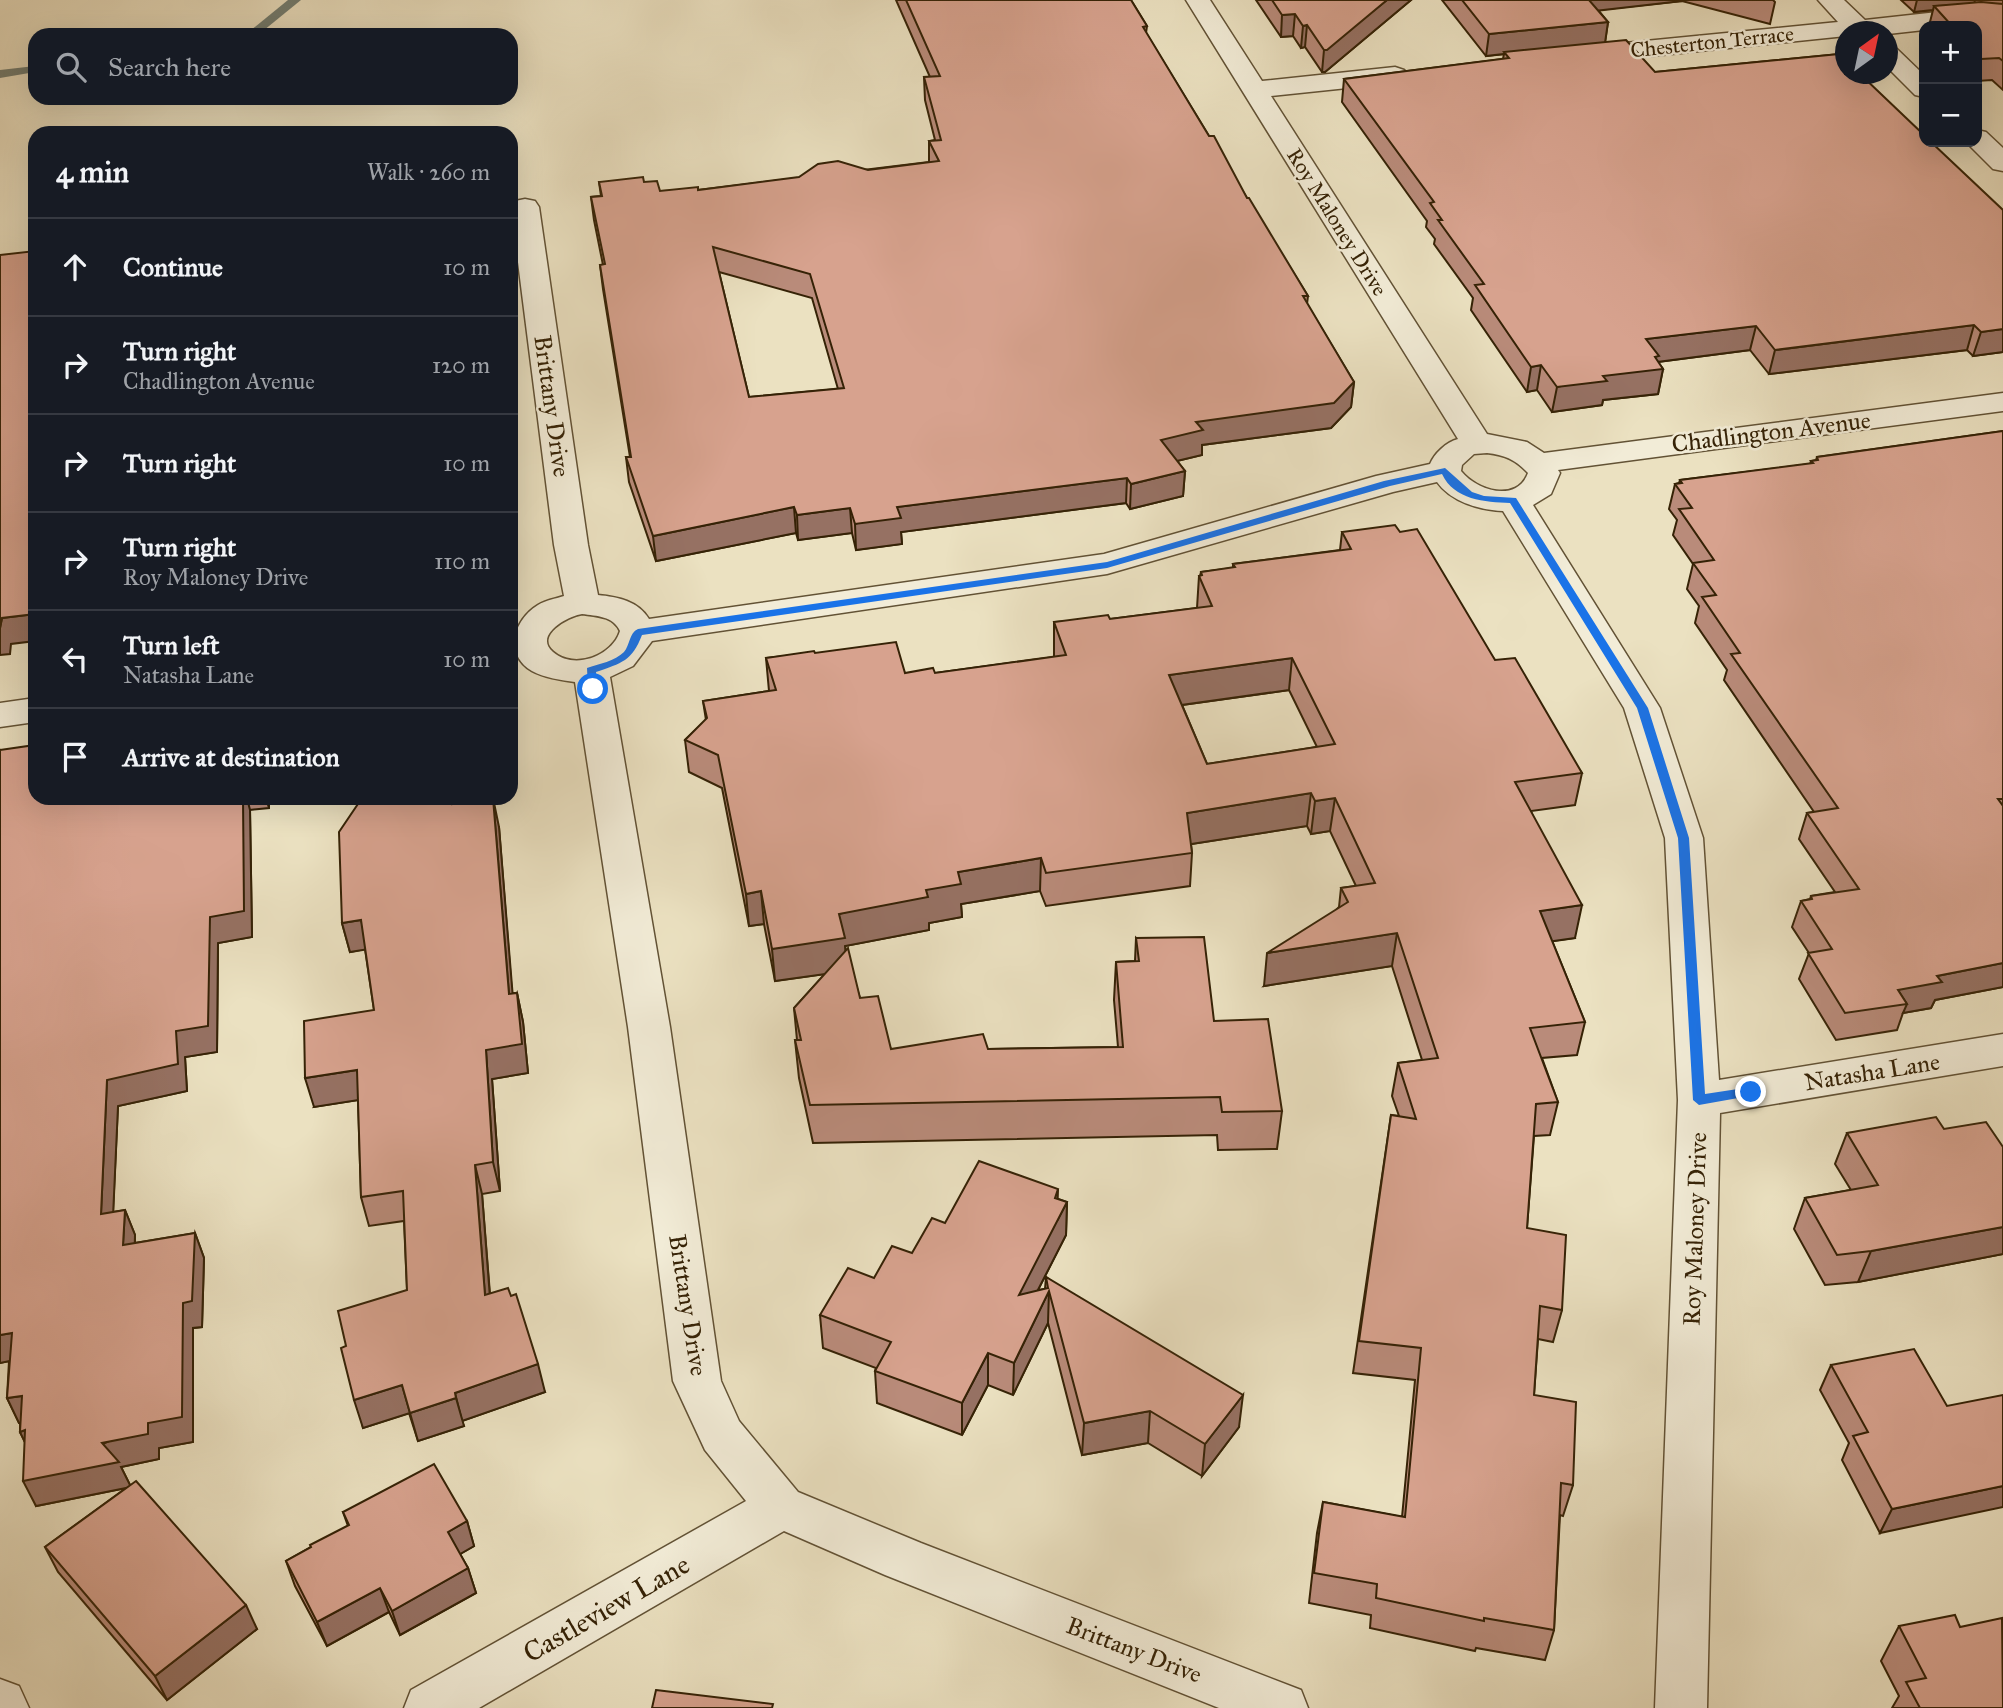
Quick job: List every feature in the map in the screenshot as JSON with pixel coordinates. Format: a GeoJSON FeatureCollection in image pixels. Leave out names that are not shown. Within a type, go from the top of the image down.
{"type":"FeatureCollection","features":[{"type":"Feature","properties":{"kind":"street","name":"Roy Maloney Drive"},"geometry":{"type":"LineString","coordinates":[[1198,0],[1477,444]]}},
{"type":"Feature","properties":{"kind":"street"},"geometry":{"type":"LineString","coordinates":[[1830,0],[1852,21]]}},
{"type":"Feature","properties":{"kind":"street","name":"Chesterton Terrace"},"geometry":{"type":"LineString","coordinates":[[1898,25],[1974,15],[2003,17]]}},
{"type":"Feature","properties":{"kind":"street","name":"Chesterton Terrace"},"geometry":{"type":"LineString","coordinates":[[1565,57],[1835,32]]}},
{"type":"Feature","properties":{"kind":"street"},"geometry":{"type":"LineString","coordinates":[[1898,64],[1919,84]]}},
{"type":"Feature","properties":{"kind":"street"},"geometry":{"type":"LineString","coordinates":[[1254,90],[1412,73]]}},
{"type":"Feature","properties":{"kind":"street"},"geometry":{"type":"LineString","coordinates":[[1982,143],[2003,163]]}},
{"type":"Feature","properties":{"kind":"street","name":"Brittany Drive"},"geometry":{"type":"LineString","coordinates":[[525,208],[570,545],[582,603]]}},
{"type":"Feature","properties":{"kind":"street","name":"Chadlington Avenue"},"geometry":{"type":"LineString","coordinates":[[1539,463],[2003,402]]}},
{"type":"Feature","properties":{"kind":"street"},"geometry":{"type":"LineString","coordinates":[[1477,444],[1506,446],[1519,450],[1539,463],[1544,472],[1543,482],[1538,490],[1513,500],[1482,499],[1468,494],[1449,479],[1445,471],[1446,461],[1452,454],[1477,444]]}},
{"type":"Feature","properties":{"kind":"street"},"geometry":{"type":"LineString","coordinates":[[638,632],[1107,565],[1388,483],[1445,471]]}},
{"type":"Feature","properties":{"kind":"street","name":"Roy Maloney Drive"},"geometry":{"type":"LineString","coordinates":[[1513,500],[1642,708],[1684,838],[1699,1100],[1681,1708]]}},
{"type":"Feature","properties":{"kind":"street"},"geometry":{"type":"LineString","coordinates":[[582,603],[614,607],[627,613],[635,622],[638,632],[630,652],[620,660],[591,671],[559,669],[546,665],[520,640],[553,611],[582,603]]}},
{"type":"Feature","properties":{"kind":"street","name":"Brittany Drive"},"geometry":{"type":"LineString","coordinates":[[591,671],[649,1027],[697,1381],[722,1435],[781,1507],[903,1559],[1282,1708]]}},
{"type":"Feature","properties":{"kind":"street"},"geometry":{"type":"LineString","coordinates":[[0,715],[28,711]]}},
{"type":"Feature","properties":{"kind":"street","name":"Natasha Lane"},"geometry":{"type":"LineString","coordinates":[[1699,1100],[2003,1050]]}},
{"type":"Feature","properties":{"kind":"street","name":"Castleview Lane"},"geometry":{"type":"LineString","coordinates":[[430,1708],[781,1507]]}},
{"type":"Feature","properties":{"kind":"building"},"geometry":{"type":"Polygon","coordinates":[[[906,0],[1131,0],[1147,26],[1143,27],[1209,136],[1214,136],[1247,198],[1308,296],[1303,296],[1354,382],[1334,403],[1196,422],[1203,430],[1161,440],[1185,471],[1131,484],[1127,478],[897,507],[901,518],[855,524],[850,508],[797,515],[794,507],[653,536],[626,457],[631,457],[600,265],[605,264],[591,197],[602,196],[599,182],[643,177],[644,182],[657,181],[660,191],[698,187],[698,190],[799,177],[818,164],[838,161],[868,170],[939,161],[929,141],[941,140],[924,77],[940,76],[906,0]],[[713,247],[749,397],[844,388],[810,274],[713,247]]]}},
{"type":"Feature","properties":{"kind":"building"},"geometry":{"type":"Polygon","coordinates":[[[1272,0],[1387,0],[1324,50],[1307,25],[1303,26],[1295,14],[1282,15],[1272,0]]]}},
{"type":"Feature","properties":{"kind":"building"},"geometry":{"type":"Polygon","coordinates":[[[1462,0],[1589,0],[1608,22],[1489,34],[1462,0]]]}},
{"type":"Feature","properties":{"kind":"building"},"geometry":{"type":"Polygon","coordinates":[[[1981,2],[2003,4],[2003,61],[1999,58],[1982,59],[1982,21],[1948,21],[1934,6],[1981,2]]]}},
{"type":"Feature","properties":{"kind":"building"},"geometry":{"type":"Polygon","coordinates":[[[1626,40],[1655,72],[1835,54],[1835,84],[1870,84],[1919,130],[1919,147],[1936,147],[2003,210],[2003,329],[1981,332],[1974,325],[1775,350],[1756,326],[1646,339],[1659,356],[1655,357],[1663,369],[1603,376],[1607,381],[1557,387],[1541,365],[1531,367],[1475,285],[1484,284],[1438,220],[1442,220],[1430,203],[1434,202],[1344,79],[1509,58],[1504,52],[1626,40]]]}},
{"type":"Feature","properties":{"kind":"building"},"geometry":{"type":"Polygon","coordinates":[[[28,252],[28,615],[2,618],[0,628],[0,255],[28,252]]]}},
{"type":"Feature","properties":{"kind":"building"},"geometry":{"type":"Polygon","coordinates":[[[2003,431],[2003,799],[1998,799],[2003,806],[2003,963],[1937,976],[1942,982],[1898,990],[1907,1004],[1845,1013],[1808,953],[1832,949],[1801,901],[1812,899],[1811,896],[1859,889],[1807,813],[1838,808],[1731,654],[1740,653],[1702,597],[1716,595],[1693,563],[1714,560],[1679,509],[1692,508],[1675,484],[1682,483],[1680,480],[1813,463],[1811,461],[1818,460],[1817,457],[2003,431]]]}},
{"type":"Feature","properties":{"kind":"building"},"geometry":{"type":"Polygon","coordinates":[[[1395,525],[1400,532],[1417,529],[1495,660],[1515,658],[1582,773],[1515,782],[1582,905],[1540,911],[1585,1022],[1530,1028],[1558,1102],[1536,1104],[1527,1228],[1566,1235],[1562,1310],[1540,1306],[1534,1395],[1576,1402],[1573,1485],[1561,1483],[1554,1630],[1484,1618],[1484,1621],[1376,1598],[1377,1584],[1314,1573],[1323,1502],[1405,1517],[1421,1348],[1359,1341],[1391,1115],[1416,1119],[1398,1063],[1438,1058],[1397,933],[1267,953],[1348,902],[1341,888],[1375,883],[1335,798],[1315,801],[1311,793],[1187,813],[1192,853],[1046,873],[1041,858],[958,872],[961,884],[926,890],[928,897],[839,914],[845,938],[772,949],[761,891],[746,894],[718,755],[685,740],[707,718],[703,701],[776,690],[766,658],[896,642],[905,673],[933,668],[935,673],[1066,655],[1054,622],[1108,615],[1110,619],[1212,606],[1199,576],[1202,575],[1201,572],[1235,567],[1233,564],[1351,549],[1342,532],[1395,525]],[[1292,658],[1169,675],[1207,764],[1335,744],[1292,658]]]}},
{"type":"Feature","properties":{"kind":"building"},"geometry":{"type":"Polygon","coordinates":[[[28,746],[28,805],[243,805],[244,911],[210,917],[208,1026],[176,1031],[178,1064],[107,1080],[101,1214],[125,1210],[123,1245],[195,1233],[192,1301],[183,1303],[182,1417],[148,1423],[148,1434],[102,1443],[119,1462],[23,1481],[25,1430],[20,1432],[22,1396],[7,1398],[12,1333],[0,1335],[0,750],[28,746]]]}},
{"type":"Feature","properties":{"kind":"building"},"geometry":{"type":"Polygon","coordinates":[[[357,805],[494,805],[509,994],[517,993],[522,1044],[486,1050],[493,1162],[475,1165],[485,1295],[508,1288],[511,1296],[516,1294],[538,1364],[455,1393],[456,1398],[410,1413],[402,1385],[354,1400],[341,1348],[346,1346],[338,1311],[407,1290],[403,1191],[361,1197],[357,1070],[305,1078],[304,1021],[374,1010],[361,920],[342,923],[339,832],[357,805]]]}},
{"type":"Feature","properties":{"kind":"building"},"geometry":{"type":"Polygon","coordinates":[[[1204,937],[1214,1021],[1268,1019],[1282,1111],[1222,1112],[1220,1097],[810,1105],[795,1040],[801,1040],[794,1008],[848,948],[860,998],[878,996],[891,1049],[983,1034],[988,1049],[1123,1047],[1116,962],[1139,961],[1136,938],[1204,937]]]}},
{"type":"Feature","properties":{"kind":"building"},"geometry":{"type":"Polygon","coordinates":[[[1936,1117],[1944,1129],[1986,1122],[2003,1147],[2003,1227],[1837,1255],[1805,1198],[1878,1185],[1847,1133],[1936,1117]]]}},
{"type":"Feature","properties":{"kind":"building"},"geometry":{"type":"Polygon","coordinates":[[[979,1161],[1058,1189],[1055,1198],[1067,1202],[1019,1295],[1048,1288],[1046,1277],[1243,1395],[1205,1444],[1150,1411],[1084,1423],[1049,1291],[1014,1363],[988,1353],[962,1403],[875,1371],[891,1342],[820,1315],[848,1268],[874,1278],[892,1246],[912,1253],[932,1218],[945,1223],[979,1161]]]}},
{"type":"Feature","properties":{"kind":"building"},"geometry":{"type":"Polygon","coordinates":[[[1914,1349],[1947,1406],[2003,1395],[2003,1486],[1892,1509],[1853,1436],[1868,1432],[1831,1365],[1914,1349]]]}},
{"type":"Feature","properties":{"kind":"building"},"geometry":{"type":"Polygon","coordinates":[[[434,1464],[467,1521],[448,1532],[468,1568],[392,1611],[380,1588],[317,1622],[286,1561],[349,1525],[343,1512],[434,1464]]]}},
{"type":"Feature","properties":{"kind":"building"},"geometry":{"type":"Polygon","coordinates":[[[136,1481],[246,1605],[155,1676],[45,1547],[136,1481]]]}},
{"type":"Feature","properties":{"kind":"building"},"geometry":{"type":"Polygon","coordinates":[[[1955,1615],[1960,1627],[2002,1618],[2003,1708],[1920,1708],[1906,1682],[1926,1678],[1899,1626],[1955,1615]]]}},
{"type":"Feature","properties":{"kind":"building"},"geometry":{"type":"Polygon","coordinates":[[[656,1690],[773,1704],[772,1708],[652,1708],[656,1690]]]}},
{"type":"Feature","properties":{"kind":"waterway"},"geometry":{"type":"LineString","coordinates":[[260,28],[295,0]]}},
{"type":"Feature","properties":{"kind":"waterway"},"geometry":{"type":"LineString","coordinates":[[0,74],[28,70]]}},
{"type":"Feature","properties":{"kind":"route"},"geometry":{"type":"LineString","coordinates":[[593,689],[591,671],[620,660],[630,652],[638,632],[1107,565],[1388,483],[1445,471],[1449,479],[1468,494],[1482,499],[1513,500],[1642,708],[1684,838],[1699,1100],[1751,1092]]}}]}
